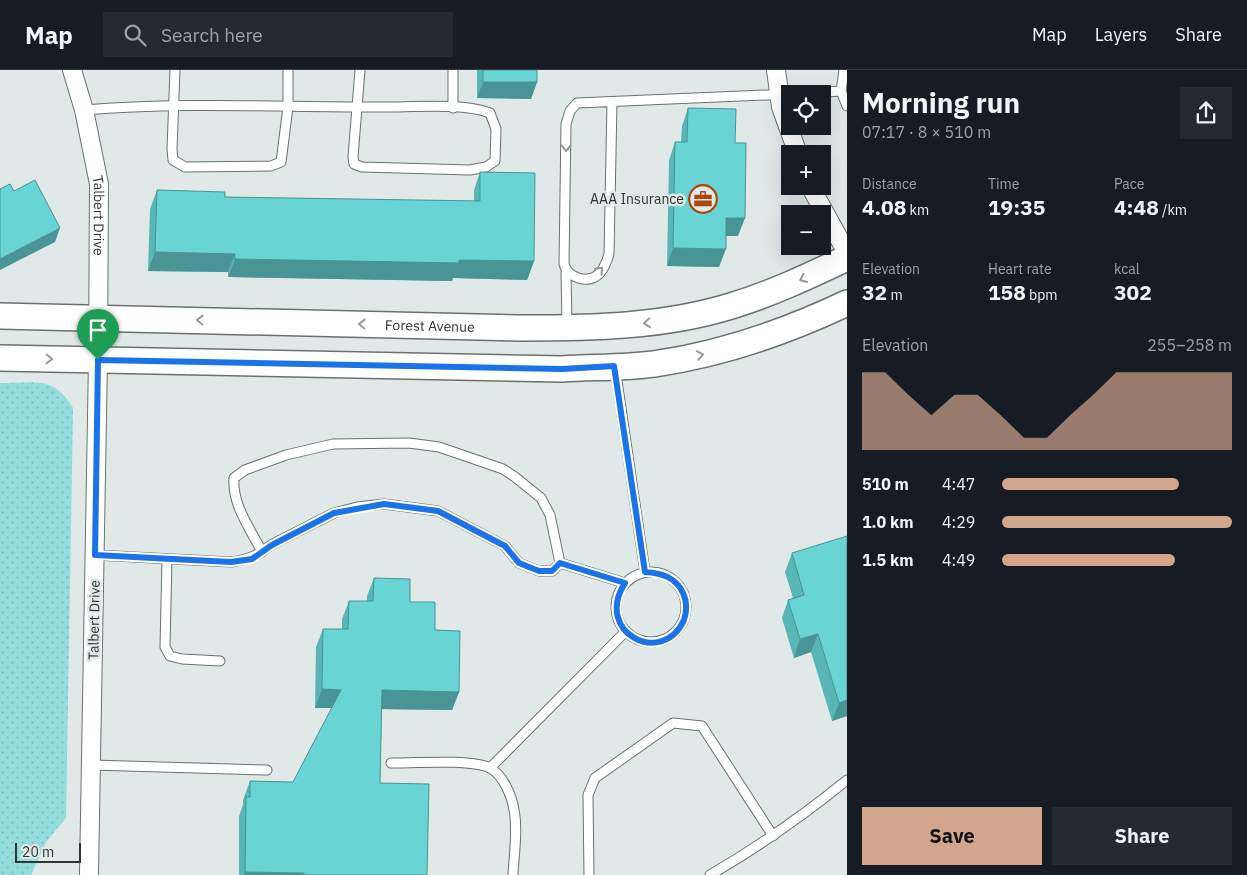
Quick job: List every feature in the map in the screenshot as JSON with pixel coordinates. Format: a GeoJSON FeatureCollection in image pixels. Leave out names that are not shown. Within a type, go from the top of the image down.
{"type":"FeatureCollection","features":[{"type":"Feature","properties":{"kind":"street","name":"Talbert Drive"},"geometry":{"type":"LineString","coordinates":[[72,70],[84,110],[98,184],[98,360],[91,765],[92,874]]}},
{"type":"Feature","properties":{"kind":"street"},"geometry":{"type":"LineString","coordinates":[[776,70],[781,86]]}},
{"type":"Feature","properties":{"kind":"street"},"geometry":{"type":"LineString","coordinates":[[815,195],[847,253]]}},
{"type":"Feature","properties":{"kind":"street","name":"Forest Avenue"},"geometry":{"type":"LineString","coordinates":[[0,316],[599,328],[660,322],[731,307],[796,283],[847,258]]}},
{"type":"Feature","properties":{"kind":"street"},"geometry":{"type":"LineString","coordinates":[[0,358],[562,369],[653,364],[729,349],[801,325],[847,303]]}},
{"type":"Feature","properties":{"kind":"lane"},"geometry":{"type":"LineString","coordinates":[[175,70],[173,160],[185,167],[271,166],[282,162],[288,107],[288,70]]}},
{"type":"Feature","properties":{"kind":"lane"},"geometry":{"type":"LineString","coordinates":[[84,110],[145,105],[174,106],[288,107],[356,107],[477,108],[490,113],[496,129],[495,161],[486,167],[470,170],[362,167],[354,164],[356,107],[360,70]]}},
{"type":"Feature","properties":{"kind":"lane"},"geometry":{"type":"LineString","coordinates":[[453,70],[453,108]]}},
{"type":"Feature","properties":{"kind":"lane"},"geometry":{"type":"LineString","coordinates":[[844,70],[841,91],[847,106]]}},
{"type":"Feature","properties":{"kind":"lane"},"geometry":{"type":"LineString","coordinates":[[831,92],[841,91]]}},
{"type":"Feature","properties":{"kind":"lane"},"geometry":{"type":"LineString","coordinates":[[567,328],[566,272],[564,264],[566,124],[570,111],[577,103],[781,95]]}},
{"type":"Feature","properties":{"kind":"lane"},"geometry":{"type":"LineString","coordinates":[[566,272],[573,277],[593,277],[599,274],[609,254],[612,102]]}},
{"type":"Feature","properties":{"kind":"lane"},"geometry":{"type":"LineString","coordinates":[[614,366],[645,572]]}},
{"type":"Feature","properties":{"kind":"lane"},"geometry":{"type":"LineString","coordinates":[[262,552],[237,504],[233,493],[234,478],[245,470],[286,455],[333,444],[409,443],[439,447],[503,469],[515,476],[541,498],[550,515],[560,563]]}},
{"type":"Feature","properties":{"kind":"lane"},"geometry":{"type":"LineString","coordinates":[[95,555],[231,562],[252,559],[334,513],[384,504],[438,511],[505,546],[519,563],[539,571],[552,571],[560,563]]}},
{"type":"Feature","properties":{"kind":"lane"},"geometry":{"type":"LineString","coordinates":[[167,559],[165,647],[170,656],[182,659],[220,661]]}},
{"type":"Feature","properties":{"kind":"lane"},"geometry":{"type":"LineString","coordinates":[[560,563],[625,583]]}},
{"type":"Feature","properties":{"kind":"lane"},"geometry":{"type":"LineString","coordinates":[[645,572],[668,576],[684,593],[686,605],[685,616],[680,627],[662,641],[651,643],[640,641],[626,631],[617,616],[616,604],[618,593],[625,583],[634,576],[645,572]]}},
{"type":"Feature","properties":{"kind":"lane"},"geometry":{"type":"LineString","coordinates":[[490,768],[626,631]]}},
{"type":"Feature","properties":{"kind":"lane"},"geometry":{"type":"LineString","coordinates":[[589,875],[588,795],[595,778],[673,723],[702,726],[773,836]]}},
{"type":"Feature","properties":{"kind":"lane"},"geometry":{"type":"LineString","coordinates":[[391,763],[473,765],[490,768],[504,782],[514,810],[514,875]]}},
{"type":"Feature","properties":{"kind":"lane"},"geometry":{"type":"LineString","coordinates":[[91,765],[267,770]]}},
{"type":"Feature","properties":{"kind":"lane"},"geometry":{"type":"LineString","coordinates":[[710,875],[773,836],[847,780]]}},
{"type":"Feature","properties":{"kind":"shaded area"},"geometry":{"type":"Polygon","coordinates":[[[0,383],[42,383],[58,390],[66,397],[73,408],[66,818],[46,842],[31,875],[0,875],[0,383]]]}},
{"type":"Feature","properties":{"kind":"building"},"geometry":{"type":"Polygon","coordinates":[[[483,70],[537,70],[537,82],[483,82],[483,70]]]}},
{"type":"Feature","properties":{"kind":"building","name":"AAA Insurance"},"geometry":{"type":"Polygon","coordinates":[[[688,108],[736,109],[735,143],[746,143],[745,218],[726,218],[726,249],[673,248],[675,142],[687,142],[688,108]]]}},
{"type":"Feature","properties":{"kind":"building"},"geometry":{"type":"Polygon","coordinates":[[[480,172],[535,173],[534,261],[459,260],[459,263],[235,259],[235,254],[155,252],[157,190],[225,192],[225,197],[480,201],[480,172]]]}},
{"type":"Feature","properties":{"kind":"building"},"geometry":{"type":"Polygon","coordinates":[[[35,180],[60,228],[0,259],[0,189],[10,184],[14,191],[35,180]]]}},
{"type":"Feature","properties":{"kind":"building"},"geometry":{"type":"Polygon","coordinates":[[[847,536],[847,700],[839,703],[818,634],[800,639],[788,600],[804,595],[792,553],[847,536]]]}},
{"type":"Feature","properties":{"kind":"building"},"geometry":{"type":"Polygon","coordinates":[[[374,578],[410,579],[410,602],[435,602],[435,630],[460,631],[459,692],[382,690],[380,783],[429,784],[427,875],[304,875],[304,873],[245,872],[246,797],[250,797],[250,781],[293,782],[341,690],[322,689],[323,629],[348,629],[349,601],[373,601],[374,578]]]}},
{"type":"Feature","properties":{"kind":"place","name":"AAA Insurance"},"geometry":{"type":"Point","coordinates":[703,199]}},
{"type":"Feature","properties":{"kind":"route"},"geometry":{"type":"LineString","coordinates":[[98,360],[562,369],[614,366],[645,572],[668,576],[677,584],[684,593],[685,616],[680,627],[662,641],[651,643],[640,641],[629,636],[621,627],[617,616],[616,604],[618,593],[625,583],[560,563],[552,571],[539,571],[519,563],[505,546],[438,511],[411,506],[384,504],[357,507],[334,513],[272,545],[252,559],[231,562],[95,555],[98,360]]}}]}
